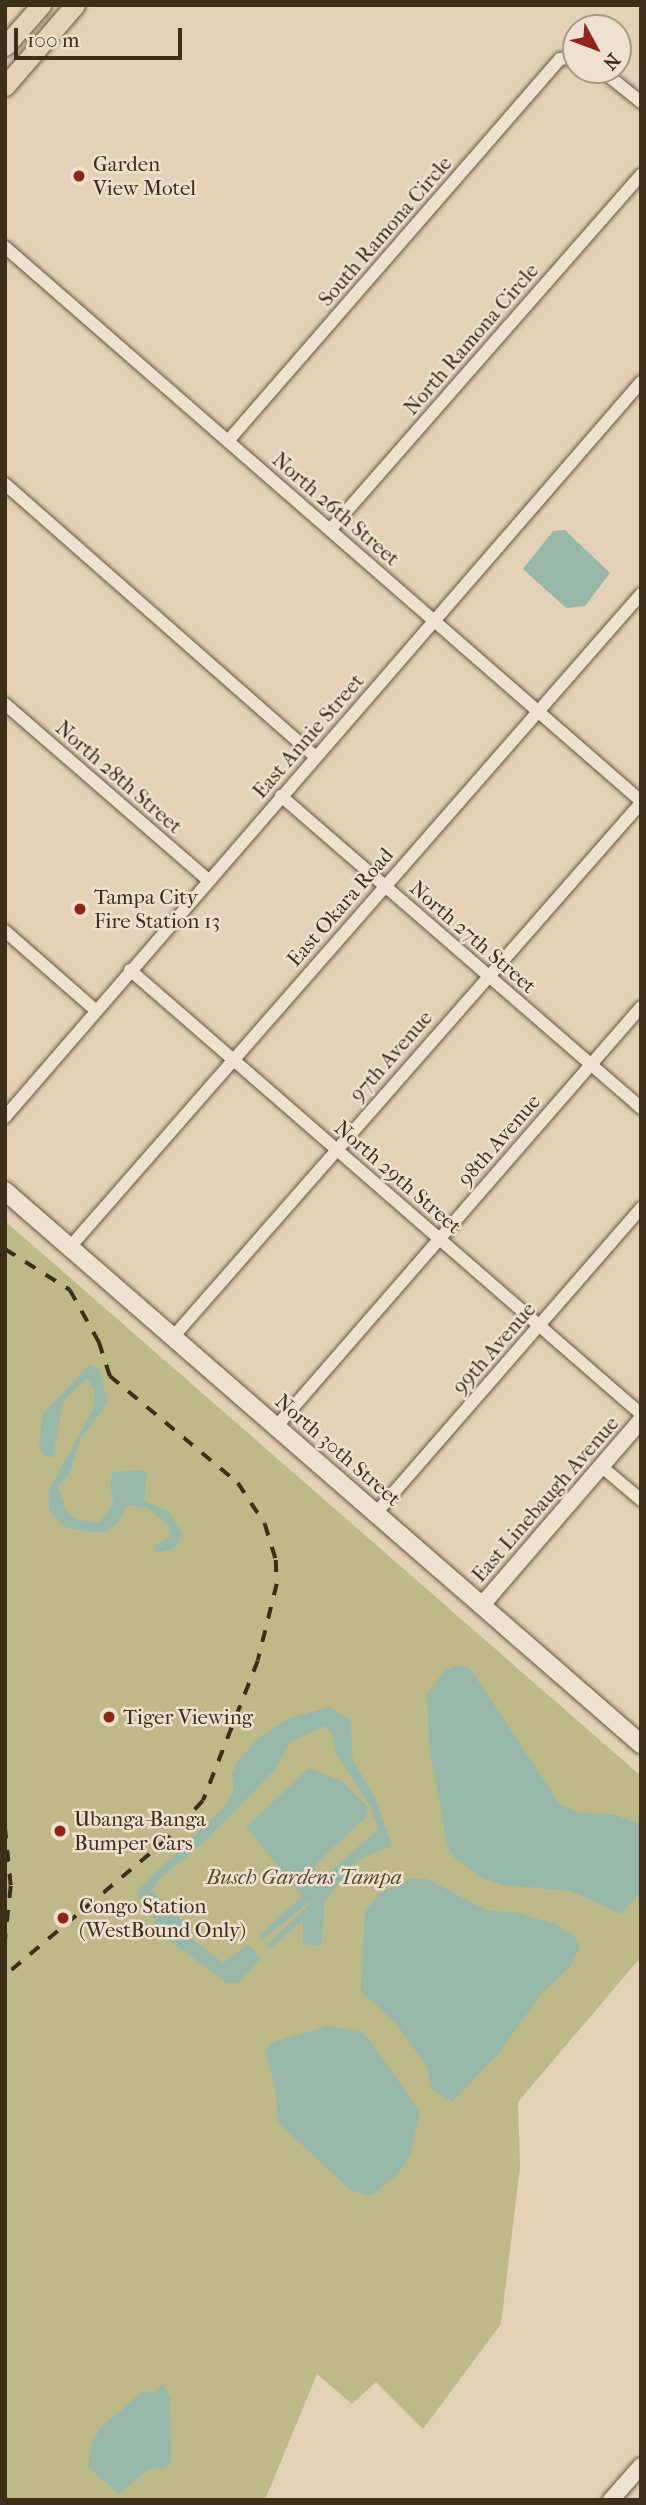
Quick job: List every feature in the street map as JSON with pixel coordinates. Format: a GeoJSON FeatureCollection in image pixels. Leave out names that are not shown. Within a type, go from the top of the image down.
{"type":"FeatureCollection","features":[{"type":"Feature","properties":{"kind":"main road"},"geometry":{"type":"LineString","coordinates":[[5,46],[41,5]]}},
{"type":"Feature","properties":{"kind":"main road"},"geometry":{"type":"LineString","coordinates":[[5,86],[75,5]]}},
{"type":"Feature","properties":{"kind":"main road","name":"North 30th Street"},"geometry":{"type":"LineString","coordinates":[[5,1191],[641,1744]]}},
{"type":"Feature","properties":{"kind":"street","name":"South Ramona Circle"},"geometry":{"type":"LineString","coordinates":[[228,441],[562,59]]}},
{"type":"Feature","properties":{"kind":"street"},"geometry":{"type":"LineString","coordinates":[[621,84],[641,102]]}},
{"type":"Feature","properties":{"kind":"street","name":"North Ramona Circle"},"geometry":{"type":"LineString","coordinates":[[330,530],[641,175]]}},
{"type":"Feature","properties":{"kind":"street","name":"North 26th Street"},"geometry":{"type":"LineString","coordinates":[[5,247],[641,802]]}},
{"type":"Feature","properties":{"kind":"street","name":"East Annie Street"},"geometry":{"type":"LineString","coordinates":[[5,1116],[94,1009],[641,382]]}},
{"type":"Feature","properties":{"kind":"street"},"geometry":{"type":"LineString","coordinates":[[5,484],[316,756]]}},
{"type":"Feature","properties":{"kind":"street","name":"East Okara Road"},"geometry":{"type":"LineString","coordinates":[[70,1247],[641,594]]}},
{"type":"Feature","properties":{"kind":"street","name":"North 28th Street"},"geometry":{"type":"LineString","coordinates":[[5,704],[208,880]]}},
{"type":"Feature","properties":{"kind":"street","name":"North 27th Street"},"geometry":{"type":"LineString","coordinates":[[281,796],[641,1108]]}},
{"type":"Feature","properties":{"kind":"street","name":"97th Avenue"},"geometry":{"type":"LineString","coordinates":[[173,1337],[641,802]]}},
{"type":"Feature","properties":{"kind":"street"},"geometry":{"type":"LineString","coordinates":[[5,931],[94,1009]]}},
{"type":"Feature","properties":{"kind":"street","name":"North 29th Street"},"geometry":{"type":"LineString","coordinates":[[130,970],[641,1414]]}},
{"type":"Feature","properties":{"kind":"street","name":"98th Avenue"},"geometry":{"type":"LineString","coordinates":[[276,1427],[641,1007]]}},
{"type":"Feature","properties":{"kind":"street","name":"99th Avenue"},"geometry":{"type":"LineString","coordinates":[[376,1513],[641,1208]]}},
{"type":"Feature","properties":{"kind":"street","name":"East Linebaugh Avenue"},"geometry":{"type":"LineString","coordinates":[[482,1605],[641,1420]]}},
{"type":"Feature","properties":{"kind":"street"},"geometry":{"type":"LineString","coordinates":[[602,1467],[641,1500]]}},
{"type":"Feature","properties":{"kind":"street"},"geometry":{"type":"LineString","coordinates":[[611,2500],[641,2466]]}},
{"type":"Feature","properties":{"kind":"green space","name":"Busch Gardens Tampa"},"geometry":{"type":"Polygon","coordinates":[[[5,1221],[641,1776],[641,1957],[518,2102],[520,2167],[501,2324],[423,2429],[376,2382],[352,2404],[317,2374],[265,2500],[5,2500],[5,1221]]]}},
{"type":"Feature","properties":{"kind":"shaded area"},"geometry":{"type":"Polygon","coordinates":[[[565,530],[610,573],[585,606],[566,608],[523,569],[553,531],[565,530]]]}},
{"type":"Feature","properties":{"kind":"shaded area"},"geometry":{"type":"Polygon","coordinates":[[[89,1365],[99,1369],[108,1403],[81,1438],[70,1472],[58,1487],[66,1510],[74,1519],[99,1523],[113,1503],[110,1484],[113,1472],[147,1472],[144,1501],[168,1511],[182,1533],[175,1548],[155,1553],[154,1546],[171,1536],[168,1525],[148,1508],[127,1505],[118,1523],[104,1533],[65,1528],[50,1512],[48,1492],[93,1409],[95,1391],[87,1378],[63,1402],[53,1457],[45,1457],[39,1447],[43,1414],[89,1365]]]}},
{"type":"Feature","properties":{"kind":"shaded area"},"geometry":{"type":"Polygon","coordinates":[[[455,1666],[469,1667],[560,1804],[580,1813],[613,1814],[641,1824],[641,1893],[620,1914],[572,1891],[504,1885],[484,1879],[454,1857],[447,1845],[429,1745],[427,1694],[445,1670],[455,1666]]]}},
{"type":"Feature","properties":{"kind":"shaded area"},"geometry":{"type":"Polygon","coordinates":[[[330,1707],[351,1721],[353,1761],[376,1799],[392,1846],[359,1859],[325,1900],[321,1946],[303,1944],[303,1920],[270,1949],[259,1936],[302,1896],[246,1827],[309,1768],[343,1782],[368,1807],[367,1816],[317,1863],[310,1881],[315,1884],[378,1830],[371,1807],[336,1753],[333,1736],[325,1726],[291,1741],[275,1770],[204,1842],[157,1881],[152,1891],[191,1929],[194,1941],[223,1963],[248,1944],[261,1958],[239,1983],[227,1983],[156,1931],[152,1910],[137,1897],[140,1888],[224,1807],[234,1791],[232,1774],[238,1761],[257,1739],[289,1718],[330,1707]],[[312,1900],[263,1939],[267,1944],[312,1900]]]}},
{"type":"Feature","properties":{"kind":"shaded area"},"geometry":{"type":"Polygon","coordinates":[[[411,1878],[427,1879],[488,1911],[515,1912],[555,1924],[575,1937],[580,1947],[569,1968],[542,1993],[499,2053],[452,2102],[431,2088],[427,2067],[396,2023],[361,1992],[365,1912],[378,1894],[411,1878]]]}},
{"type":"Feature","properties":{"kind":"shaded area"},"geometry":{"type":"Polygon","coordinates":[[[328,2026],[358,2030],[370,2040],[420,2112],[410,2156],[398,2174],[371,2196],[350,2190],[278,2122],[275,2086],[265,2051],[271,2043],[328,2026]]]}},
{"type":"Feature","properties":{"kind":"shaded area"},"geometry":{"type":"Polygon","coordinates":[[[163,2384],[170,2397],[171,2462],[165,2468],[149,2469],[119,2494],[88,2467],[92,2443],[101,2427],[142,2392],[154,2393],[163,2384]]]}},
{"type":"Feature","properties":{"kind":"railway"},"geometry":{"type":"LineString","coordinates":[[5,1249],[70,1290],[99,1342],[110,1376],[238,1483],[265,1524],[276,1560],[277,1584],[258,1661],[203,1801],[168,1839],[5,1976]]}},
{"type":"Feature","properties":{"kind":"railway"},"geometry":{"type":"LineString","coordinates":[[5,1826],[11,1886],[5,1942]]}},
{"type":"Feature","properties":{"kind":"place","name":"Garden View Motel"},"geometry":{"type":"Point","coordinates":[79,176]}},
{"type":"Feature","properties":{"kind":"place","name":"Tampa City Fire Station 13"},"geometry":{"type":"Point","coordinates":[80,909]}},
{"type":"Feature","properties":{"kind":"place","name":"Tiger Viewing"},"geometry":{"type":"Point","coordinates":[109,1717]}},
{"type":"Feature","properties":{"kind":"place","name":"Ubanga-Banga Bumper Cars"},"geometry":{"type":"Point","coordinates":[60,1831]}},
{"type":"Feature","properties":{"kind":"place","name":"Congo Station (WestBound Only)"},"geometry":{"type":"Point","coordinates":[63,1918]}}]}
